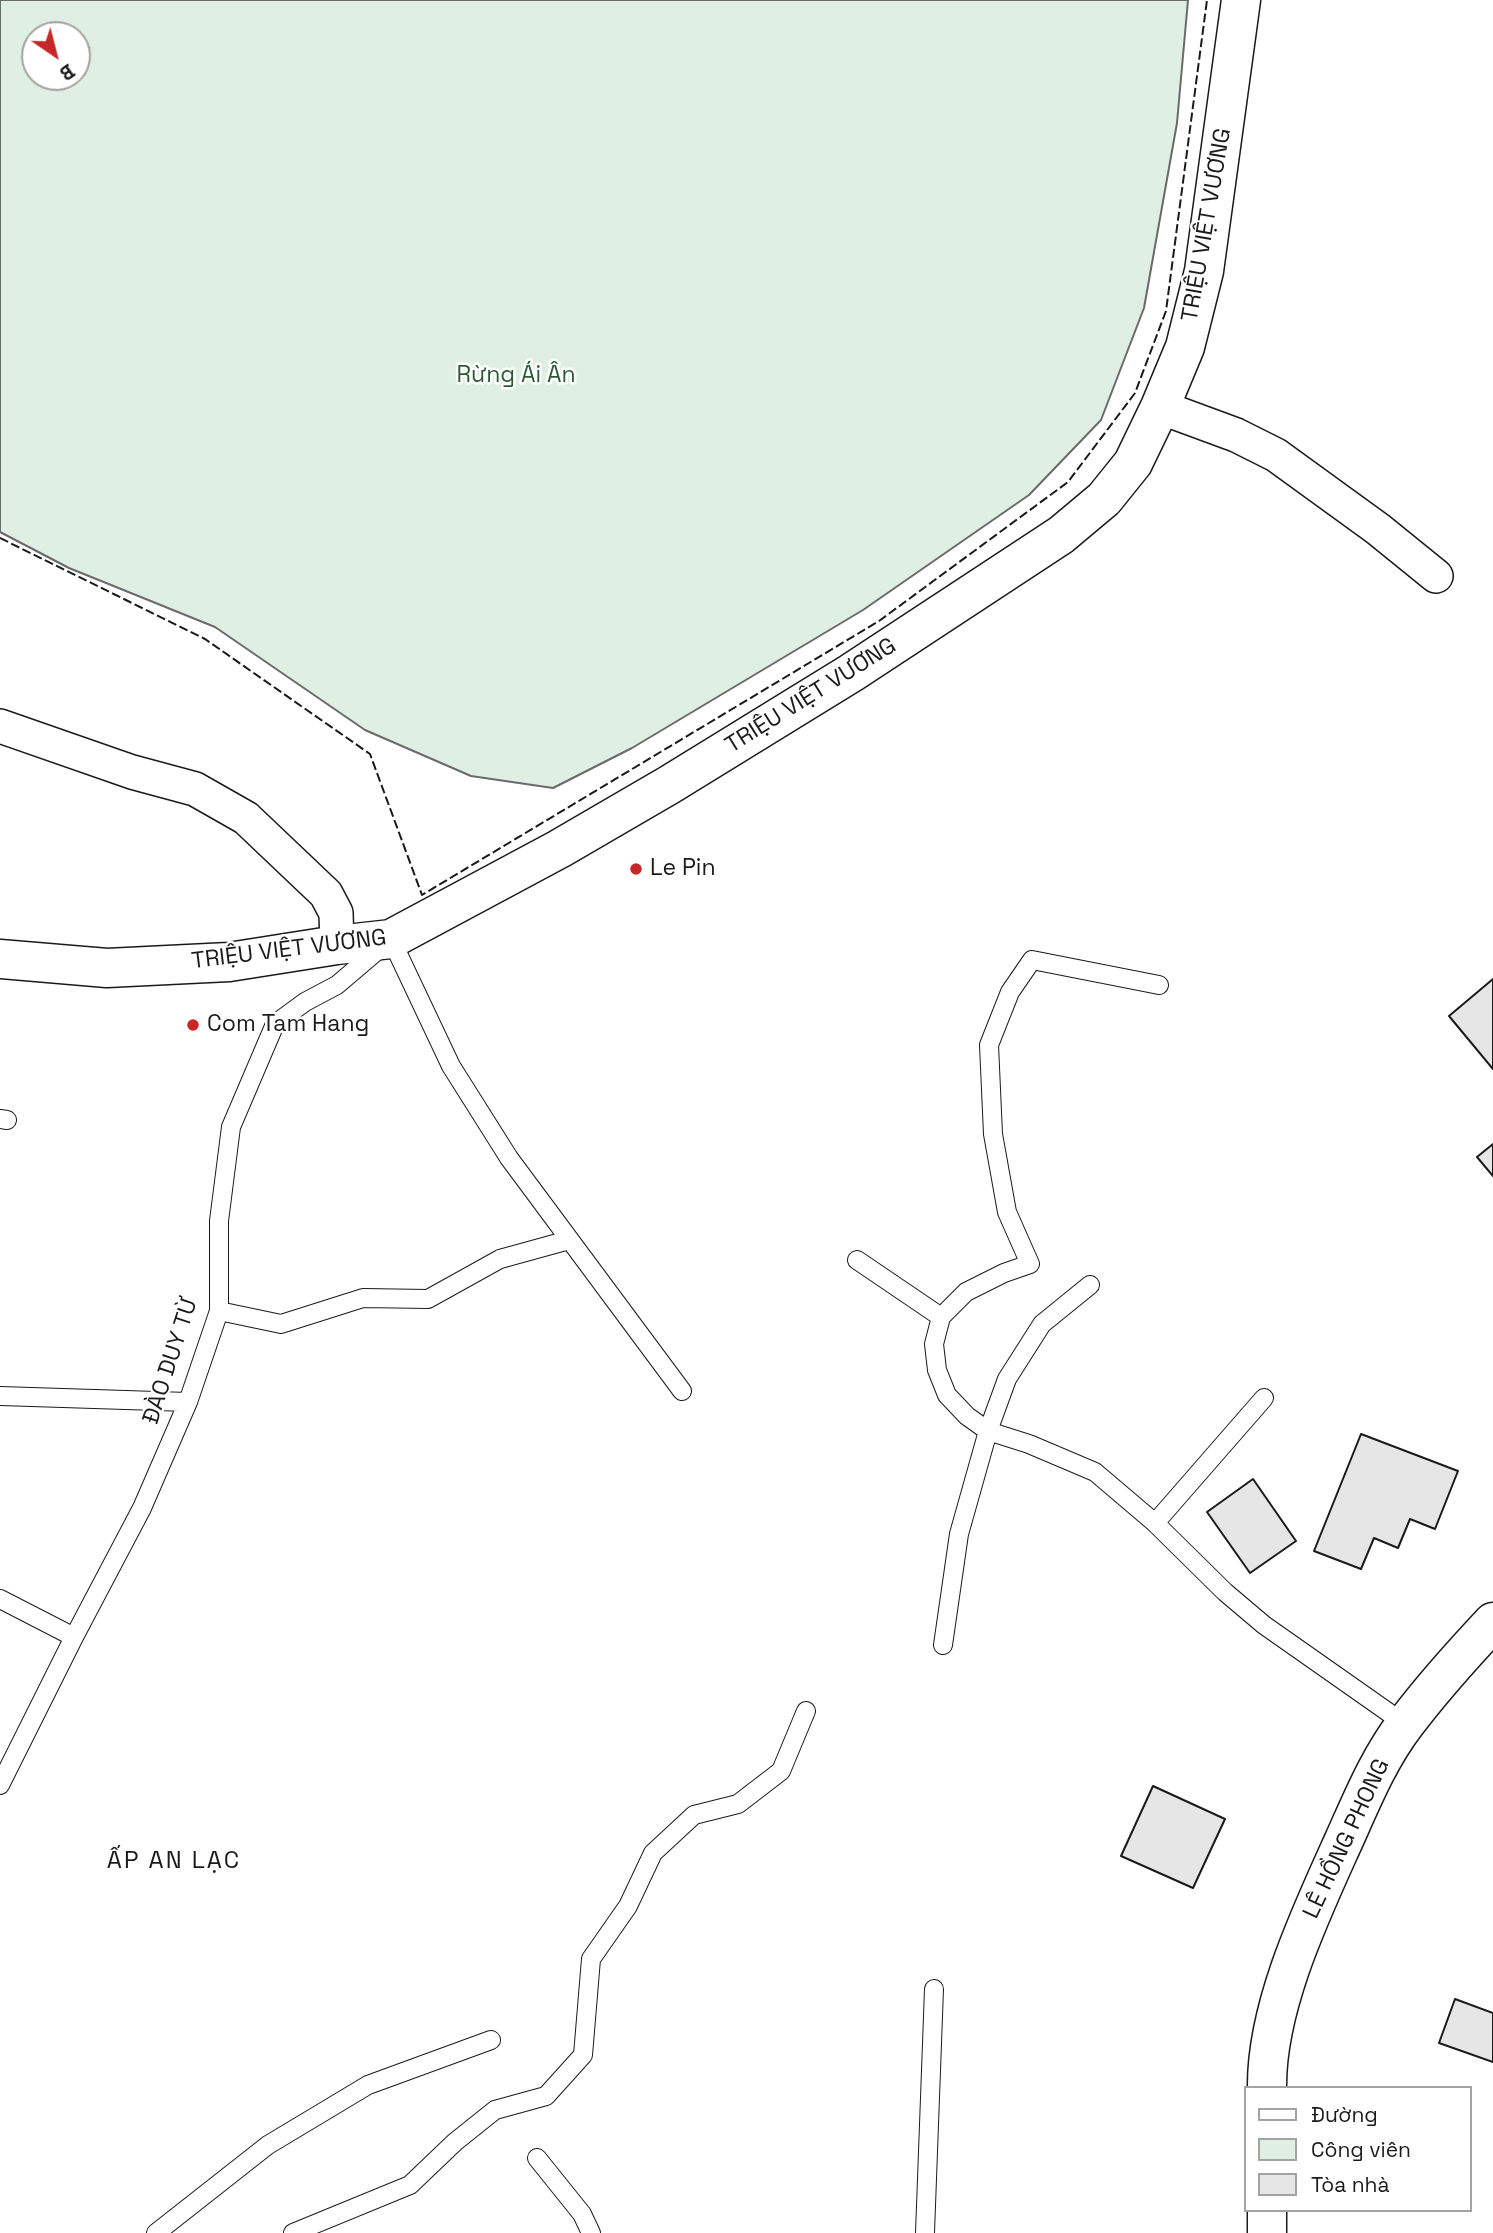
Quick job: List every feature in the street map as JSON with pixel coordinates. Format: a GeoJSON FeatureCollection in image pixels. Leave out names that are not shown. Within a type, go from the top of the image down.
{"type":"FeatureCollection","features":[{"type":"Feature","properties":{"kind":"street","name":"TRIỆU VIỆT VƯƠNG"},"geometry":{"type":"LineString","coordinates":[[0,959],[107,968],[229,962],[391,939],[559,849],[668,785],[851,673],[1061,535],[1104,499],[1133,463],[1185,347],[1204,271],[1241,0]]}},
{"type":"Feature","properties":{"kind":"street"},"geometry":{"type":"LineString","coordinates":[[1160,407],[1236,435],[1276,455],[1378,528],[1436,576]]}},
{"type":"Feature","properties":{"kind":"street"},"geometry":{"type":"LineString","coordinates":[[0,726],[132,772],[195,789],[246,818],[326,894],[336,913],[337,945]]}},
{"type":"Feature","properties":{"kind":"street","name":"LÊ HỒNG PHONG"},"geometry":{"type":"LineString","coordinates":[[1267,2086],[1276,2018],[1305,1926],[1373,1778],[1405,1724],[1493,1622]]}},
{"type":"Feature","properties":{"kind":"street"},"geometry":{"type":"LineString","coordinates":[[1267,2212],[1268,2233]]}},
{"type":"Feature","properties":{"kind":"lane"},"geometry":{"type":"LineString","coordinates":[[391,939],[451,1066],[509,1158],[682,1391]]}},
{"type":"Feature","properties":{"kind":"lane","name":"ĐÀO DUY TỪ"},"geometry":{"type":"LineString","coordinates":[[0,1785],[142,1508],[188,1402],[219,1311],[219,1221],[231,1127],[275,1024],[306,1002],[337,985],[391,939]]}},
{"type":"Feature","properties":{"kind":"lane"},"geometry":{"type":"LineString","coordinates":[[1159,985],[1032,960],[1010,992],[989,1045],[993,1134],[1007,1212],[1030,1264],[1004,1273],[966,1292],[941,1317],[933,1344],[937,1370],[947,1395],[967,1416],[988,1431],[1030,1444],[1095,1472],[1155,1522],[1225,1592],[1264,1625],[1405,1724]]}},
{"type":"Feature","properties":{"kind":"lane"},"geometry":{"type":"LineString","coordinates":[[219,1311],[281,1324],[363,1298],[428,1299],[500,1259],[569,1240]]}},
{"type":"Feature","properties":{"kind":"lane"},"geometry":{"type":"LineString","coordinates":[[857,1260],[941,1317]]}},
{"type":"Feature","properties":{"kind":"lane"},"geometry":{"type":"LineString","coordinates":[[943,1645],[959,1534],[988,1431],[1007,1378],[1042,1324],[1090,1285]]}},
{"type":"Feature","properties":{"kind":"lane"},"geometry":{"type":"LineString","coordinates":[[0,1396],[188,1402]]}},
{"type":"Feature","properties":{"kind":"lane"},"geometry":{"type":"LineString","coordinates":[[1155,1522],[1264,1398]]}},
{"type":"Feature","properties":{"kind":"lane"},"geometry":{"type":"LineString","coordinates":[[0,1599],[74,1637]]}},
{"type":"Feature","properties":{"kind":"lane"},"geometry":{"type":"LineString","coordinates":[[293,2233],[410,2185],[455,2142],[495,2110],[545,2096],[583,2055],[591,1959],[628,1906],[653,1853],[694,1815],[738,1804],[781,1771],[806,1711]]}},
{"type":"Feature","properties":{"kind":"lane"},"geometry":{"type":"LineString","coordinates":[[925,2233],[934,1989]]}},
{"type":"Feature","properties":{"kind":"lane"},"geometry":{"type":"LineString","coordinates":[[156,2233],[268,2145],[368,2085],[491,2040]]}},
{"type":"Feature","properties":{"kind":"lane"},"geometry":{"type":"LineString","coordinates":[[537,2158],[582,2214],[592,2233]]}},
{"type":"Feature","properties":{"kind":"green space","name":"Rừng Ái Ân"},"geometry":{"type":"Polygon","coordinates":[[[0,0],[1188,0],[1177,123],[1144,308],[1101,420],[1029,495],[863,610],[632,748],[553,788],[471,776],[365,730],[215,627],[69,568],[0,532],[0,0]]]}},
{"type":"Feature","properties":{"kind":"building"},"geometry":{"type":"Polygon","coordinates":[[[1493,979],[1493,1069],[1449,1016],[1493,979]]]}},
{"type":"Feature","properties":{"kind":"building"},"geometry":{"type":"Polygon","coordinates":[[[1493,1144],[1493,1176],[1477,1157],[1493,1144]]]}},
{"type":"Feature","properties":{"kind":"building"},"geometry":{"type":"Polygon","coordinates":[[[1361,1434],[1458,1471],[1435,1529],[1410,1519],[1398,1548],[1374,1538],[1361,1569],[1314,1551],[1361,1434]]]}},
{"type":"Feature","properties":{"kind":"building"},"geometry":{"type":"Polygon","coordinates":[[[1253,1479],[1296,1541],[1250,1573],[1207,1512],[1253,1479]]]}},
{"type":"Feature","properties":{"kind":"building"},"geometry":{"type":"Polygon","coordinates":[[[1153,1786],[1225,1819],[1193,1888],[1121,1856],[1153,1786]]]}},
{"type":"Feature","properties":{"kind":"building"},"geometry":{"type":"Polygon","coordinates":[[[1455,1999],[1493,2013],[1493,2062],[1439,2043],[1455,1999]]]}},
{"type":"Feature","properties":{"kind":"fence"},"geometry":{"type":"LineString","coordinates":[[0,538],[205,639],[370,754],[422,895],[879,621],[1068,482],[1135,393],[1166,311],[1207,0]]}},
{"type":"Feature","properties":{"kind":"place","name":"Le Pin"},"geometry":{"type":"Point","coordinates":[636,869]}},
{"type":"Feature","properties":{"kind":"place","name":"Com Tam Hang"},"geometry":{"type":"Point","coordinates":[193,1025]}},
{"type":"Feature","properties":{"kind":"district","name":"ẤP AN LẠC"},"geometry":{"type":"Point","coordinates":[174,1861]}}]}
